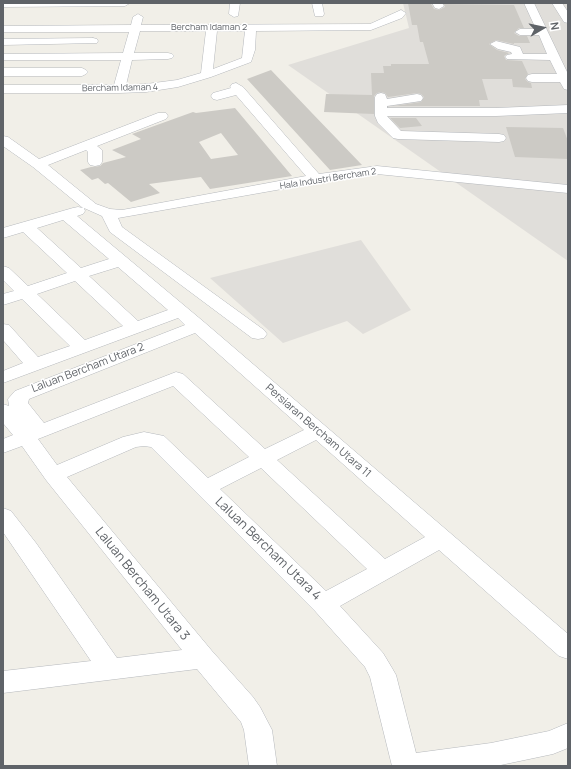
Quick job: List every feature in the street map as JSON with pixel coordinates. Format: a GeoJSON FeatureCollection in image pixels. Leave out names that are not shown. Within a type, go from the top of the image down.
{"type":"FeatureCollection","features":[{"type":"Feature","properties":{"kind":"street"},"geometry":{"type":"LineString","coordinates":[[40,28],[54,3]]}},
{"type":"Feature","properties":{"kind":"street"},"geometry":{"type":"LineString","coordinates":[[3,4],[125,3]]}},
{"type":"Feature","properties":{"kind":"street"},"geometry":{"type":"LineString","coordinates":[[230,27],[235,3]]}},
{"type":"Feature","properties":{"kind":"street"},"geometry":{"type":"LineString","coordinates":[[317,3],[319,14]]}},
{"type":"Feature","properties":{"kind":"street"},"geometry":{"type":"LineString","coordinates":[[529,3],[566,82]]}},
{"type":"Feature","properties":{"kind":"street"},"geometry":{"type":"LineString","coordinates":[[557,3],[568,18]]}},
{"type":"Feature","properties":{"kind":"street"},"geometry":{"type":"LineString","coordinates":[[380,13],[400,8]]}},
{"type":"Feature","properties":{"kind":"street","name":"Bercham Idaman 2"},"geometry":{"type":"LineString","coordinates":[[3,28],[371,27],[398,16],[400,8]]}},
{"type":"Feature","properties":{"kind":"street"},"geometry":{"type":"LineString","coordinates":[[119,89],[135,28],[142,13]]}},
{"type":"Feature","properties":{"kind":"street"},"geometry":{"type":"LineString","coordinates":[[358,15],[361,27]]}},
{"type":"Feature","properties":{"kind":"street","name":"Bercham Idaman 4"},"geometry":{"type":"LineString","coordinates":[[3,89],[158,88],[178,83],[208,75],[247,60],[251,27]]}},
{"type":"Feature","properties":{"kind":"street"},"geometry":{"type":"LineString","coordinates":[[76,89],[98,28]]}},
{"type":"Feature","properties":{"kind":"street"},"geometry":{"type":"LineString","coordinates":[[172,28],[165,72],[178,83]]}},
{"type":"Feature","properties":{"kind":"street"},"geometry":{"type":"LineString","coordinates":[[208,75],[212,28]]}},
{"type":"Feature","properties":{"kind":"street"},"geometry":{"type":"LineString","coordinates":[[520,32],[543,32]]}},
{"type":"Feature","properties":{"kind":"street"},"geometry":{"type":"LineString","coordinates":[[3,42],[93,42]]}},
{"type":"Feature","properties":{"kind":"street"},"geometry":{"type":"LineString","coordinates":[[496,44],[515,54],[557,62]]}},
{"type":"Feature","properties":{"kind":"street"},"geometry":{"type":"LineString","coordinates":[[515,54],[532,50]]}},
{"type":"Feature","properties":{"kind":"street"},"geometry":{"type":"LineString","coordinates":[[3,57],[168,56]]}},
{"type":"Feature","properties":{"kind":"street"},"geometry":{"type":"LineString","coordinates":[[557,62],[533,72],[566,82]]}},
{"type":"Feature","properties":{"kind":"street"},"geometry":{"type":"LineString","coordinates":[[3,72],[82,72]]}},
{"type":"Feature","properties":{"kind":"street"},"geometry":{"type":"LineString","coordinates":[[217,96],[238,88],[316,180]]}},
{"type":"Feature","properties":{"kind":"street"},"geometry":{"type":"LineString","coordinates":[[381,104],[417,98]]}},
{"type":"Feature","properties":{"kind":"street"},"geometry":{"type":"LineString","coordinates":[[381,104],[496,112],[568,109]]}},
{"type":"Feature","properties":{"kind":"street"},"geometry":{"type":"LineString","coordinates":[[381,104],[383,120],[398,135],[499,138]]}},
{"type":"Feature","properties":{"kind":"street"},"geometry":{"type":"LineString","coordinates":[[38,164],[162,116]]}},
{"type":"Feature","properties":{"kind":"street"},"geometry":{"type":"LineString","coordinates":[[3,140],[38,164],[91,207]]}},
{"type":"Feature","properties":{"kind":"street"},"geometry":{"type":"LineString","coordinates":[[87,145],[95,150],[95,162]]}},
{"type":"Feature","properties":{"kind":"street","name":"Hala Industri Bercham 2"},"geometry":{"type":"LineString","coordinates":[[91,207],[108,213],[122,214],[377,170],[568,190]]}},
{"type":"Feature","properties":{"kind":"street"},"geometry":{"type":"LineString","coordinates":[[3,233],[91,207]]}},
{"type":"Feature","properties":{"kind":"street"},"geometry":{"type":"LineString","coordinates":[[108,213],[115,229],[258,334]]}},
{"type":"Feature","properties":{"kind":"street","name":"Persiaran Bercham Utara 11"},"geometry":{"type":"LineString","coordinates":[[66,214],[198,326],[568,649]]}},
{"type":"Feature","properties":{"kind":"street"},"geometry":{"type":"LineString","coordinates":[[26,226],[135,328]]}},
{"type":"Feature","properties":{"kind":"street"},"geometry":{"type":"LineString","coordinates":[[3,300],[120,260]]}},
{"type":"Feature","properties":{"kind":"street"},"geometry":{"type":"LineString","coordinates":[[3,271],[82,347]]}},
{"type":"Feature","properties":{"kind":"street","name":"Laluan Bercham Utara 2"},"geometry":{"type":"LineString","coordinates":[[3,377],[180,311]]}},
{"type":"Feature","properties":{"kind":"street","name":"Laluan Bercham Utara 2"},"geometry":{"type":"LineString","coordinates":[[33,434],[18,404],[18,399],[22,395],[198,326]]}},
{"type":"Feature","properties":{"kind":"street"},"geometry":{"type":"LineString","coordinates":[[3,329],[35,365]]}},
{"type":"Feature","properties":{"kind":"street"},"geometry":{"type":"LineString","coordinates":[[3,446],[176,378],[384,571]]}},
{"type":"Feature","properties":{"kind":"street","name":"Laluan Bercham Utara 3"},"geometry":{"type":"LineString","coordinates":[[3,410],[33,434],[53,475],[202,658],[251,715],[258,730],[263,766]]}},
{"type":"Feature","properties":{"kind":"street"},"geometry":{"type":"LineString","coordinates":[[205,488],[318,431]]}},
{"type":"Feature","properties":{"kind":"street","name":"Laluan Bercham Utara 4"},"geometry":{"type":"LineString","coordinates":[[53,475],[130,442],[144,439],[157,441],[324,604],[374,660],[383,675],[408,766]]}},
{"type":"Feature","properties":{"kind":"street"},"geometry":{"type":"LineString","coordinates":[[3,516],[28,549],[110,669]]}},
{"type":"Feature","properties":{"kind":"street"},"geometry":{"type":"LineString","coordinates":[[324,604],[441,538]]}},
{"type":"Feature","properties":{"kind":"street"},"geometry":{"type":"LineString","coordinates":[[3,682],[202,658]]}},
{"type":"Feature","properties":{"kind":"street"},"geometry":{"type":"LineString","coordinates":[[408,766],[492,755],[553,742],[568,736]]}},
{"type":"Feature","properties":{"kind":"shaded area"},"geometry":{"type":"Polygon","coordinates":[[[403,3],[568,3],[568,261],[288,65],[409,28],[403,3]]]}},
{"type":"Feature","properties":{"kind":"shaded area"},"geometry":{"type":"Polygon","coordinates":[[[361,240],[411,310],[363,334],[347,321],[283,343],[210,278],[361,240]]]}},
{"type":"Feature","properties":{"kind":"building"},"geometry":{"type":"Polygon","coordinates":[[[408,3],[431,4],[434,9],[439,10],[445,7],[444,4],[514,5],[524,28],[519,28],[514,33],[519,36],[527,36],[530,43],[514,44],[496,40],[489,44],[497,50],[509,53],[504,56],[506,60],[522,61],[528,74],[525,79],[531,83],[532,88],[513,87],[512,79],[482,79],[488,100],[479,100],[480,106],[394,106],[421,102],[424,97],[417,93],[388,97],[385,93],[381,92],[374,96],[374,114],[324,112],[326,94],[372,95],[371,73],[384,73],[383,66],[391,66],[391,64],[429,64],[423,42],[420,42],[417,25],[412,25],[408,3]]]}},
{"type":"Feature","properties":{"kind":"building"},"geometry":{"type":"Polygon","coordinates":[[[271,70],[362,165],[330,170],[247,79],[271,70]]]}},
{"type":"Feature","properties":{"kind":"building"},"geometry":{"type":"Polygon","coordinates":[[[235,108],[292,176],[210,189],[201,177],[149,184],[160,193],[131,202],[108,183],[105,184],[98,178],[92,180],[80,170],[100,166],[103,163],[126,157],[112,150],[141,139],[132,134],[193,112],[196,113],[235,108]],[[221,133],[199,142],[211,159],[238,155],[221,133]]]}},
{"type":"Feature","properties":{"kind":"building"},"geometry":{"type":"Polygon","coordinates":[[[390,118],[416,118],[422,126],[400,128],[390,118]]]}},
{"type":"Feature","properties":{"kind":"building"},"geometry":{"type":"Polygon","coordinates":[[[506,127],[563,128],[568,141],[568,159],[515,157],[506,127]]]}}]}
